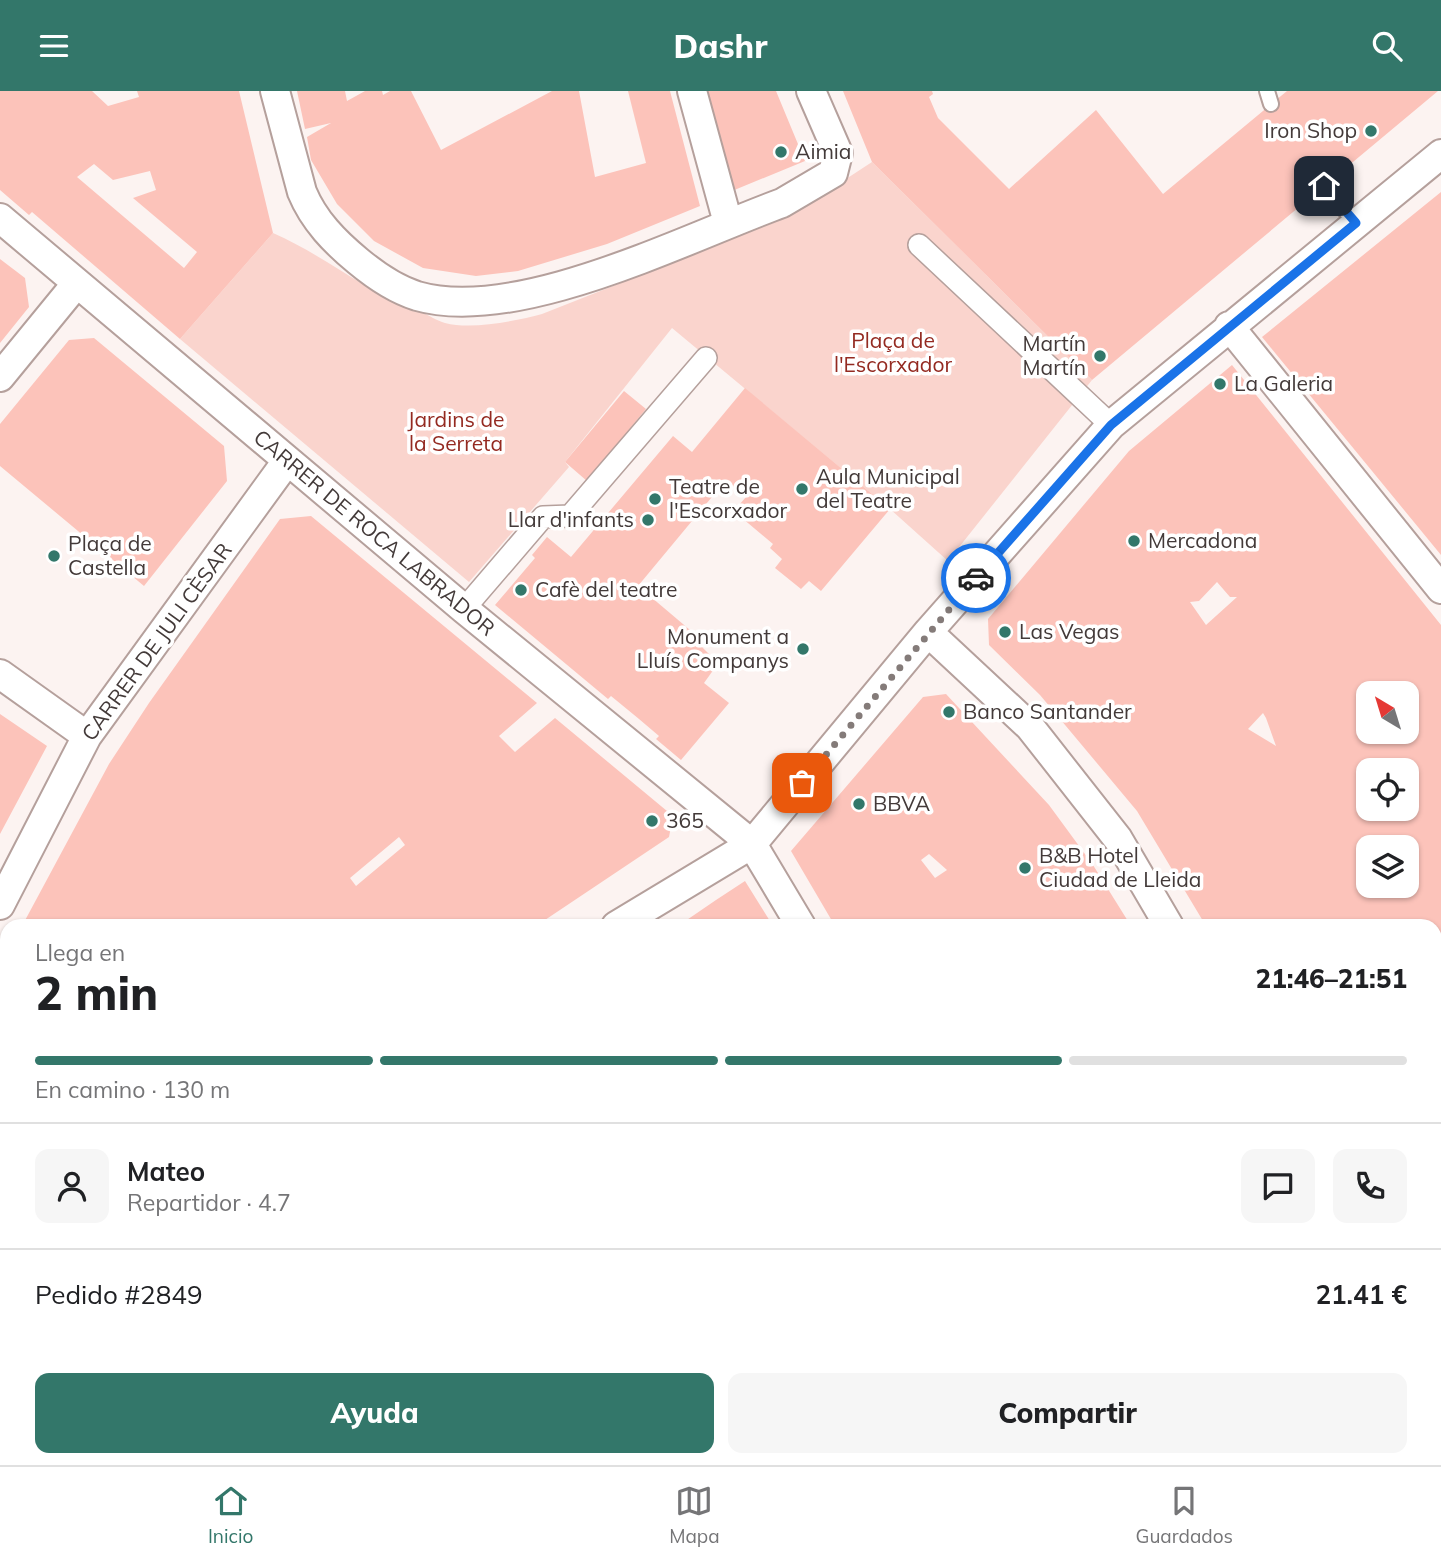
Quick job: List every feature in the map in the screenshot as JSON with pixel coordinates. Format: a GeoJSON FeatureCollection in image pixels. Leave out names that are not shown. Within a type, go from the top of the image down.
{"type":"FeatureCollection","features":[{"type":"Feature","properties":{"kind":"street"},"geometry":{"type":"LineString","coordinates":[[275,91],[298,181],[308,207],[329,234],[375,275],[417,296],[481,302],[541,292],[782,204],[833,173],[838,153],[811,91]]}},
{"type":"Feature","properties":{"kind":"street"},"geometry":{"type":"LineString","coordinates":[[692,91],[728,223]]}},
{"type":"Feature","properties":{"kind":"street"},"geometry":{"type":"LineString","coordinates":[[628,919],[752,844],[928,632],[1111,425],[1441,154]]}},
{"type":"Feature","properties":{"kind":"street","name":"CARRER DE ROCA LABRADOR"},"geometry":{"type":"LineString","coordinates":[[0,218],[464,609],[752,844],[797,919]]}},
{"type":"Feature","properties":{"kind":"street"},"geometry":{"type":"LineString","coordinates":[[919,245],[1111,425]]}},
{"type":"Feature","properties":{"kind":"street"},"geometry":{"type":"LineString","coordinates":[[0,377],[77,283]]}},
{"type":"Feature","properties":{"kind":"street"},"geometry":{"type":"LineString","coordinates":[[1229,326],[1441,589]]}},
{"type":"Feature","properties":{"kind":"street"},"geometry":{"type":"LineString","coordinates":[[464,609],[543,517],[570,516],[706,358]]}},
{"type":"Feature","properties":{"kind":"street","name":"CARRER DE JULI CÈSAR"},"geometry":{"type":"LineString","coordinates":[[0,905],[87,736],[287,461]]}},
{"type":"Feature","properties":{"kind":"street"},"geometry":{"type":"LineString","coordinates":[[928,632],[1030,727],[1118,839],[1165,919]]}},
{"type":"Feature","properties":{"kind":"street"},"geometry":{"type":"LineString","coordinates":[[0,674],[87,736]]}},
{"type":"Feature","properties":{"kind":"lane"},"geometry":{"type":"LineString","coordinates":[[1324,186],[1356,223]]}},
{"type":"Feature","properties":{"kind":"green space"},"geometry":{"type":"Polygon","coordinates":[[[872,162],[1092,380],[948,561],[890,509],[672,328],[565,462],[569,467],[469,582],[180,339],[273,233],[311,252],[382,295],[439,321],[468,326],[494,324],[542,314],[788,217],[872,162]]]}},
{"type":"Feature","properties":{"kind":"building"},"geometry":{"type":"Polygon","coordinates":[[[0,91],[92,91],[108,106],[139,97],[137,91],[239,91],[273,233],[180,339],[32,212],[29,215],[0,190],[0,91]],[[94,164],[77,177],[184,268],[197,252],[133,198],[156,190],[150,171],[113,180],[94,164]]]}},
{"type":"Feature","properties":{"kind":"building"},"geometry":{"type":"Polygon","coordinates":[[[297,91],[345,91],[347,101],[365,91],[382,91],[383,95],[390,91],[411,91],[441,150],[552,91],[579,91],[595,177],[646,163],[628,91],[670,91],[700,206],[607,244],[518,271],[476,276],[423,268],[374,241],[337,204],[311,160],[307,137],[331,123],[305,129],[297,91]]]}},
{"type":"Feature","properties":{"kind":"building"},"geometry":{"type":"Polygon","coordinates":[[[705,91],[776,91],[805,161],[732,191],[705,91]]]}},
{"type":"Feature","properties":{"kind":"building"},"geometry":{"type":"Polygon","coordinates":[[[843,91],[932,91],[933,94],[929,97],[938,118],[1009,189],[1096,110],[1163,194],[1287,91],[1438,91],[1092,380],[872,162],[843,91]]]}},
{"type":"Feature","properties":{"kind":"building"},"geometry":{"type":"Polygon","coordinates":[[[1441,192],[1441,555],[1262,337],[1441,192]]]}},
{"type":"Feature","properties":{"kind":"building"},"geometry":{"type":"Polygon","coordinates":[[[0,259],[25,278],[29,307],[0,343],[0,259]]]}},
{"type":"Feature","properties":{"kind":"building"},"geometry":{"type":"Polygon","coordinates":[[[94,338],[224,446],[227,481],[144,586],[0,466],[0,424],[69,340],[94,338]]]}},
{"type":"Feature","properties":{"kind":"building"},"geometry":{"type":"Polygon","coordinates":[[[1232,365],[1441,625],[1441,919],[1202,919],[1137,811],[1040,695],[989,645],[988,619],[1129,451],[1232,365]],[[1217,582],[1199,601],[1190,602],[1206,625],[1237,597],[1230,597],[1217,582]],[[1263,713],[1248,729],[1276,746],[1263,713]]]}},
{"type":"Feature","properties":{"kind":"building"},"geometry":{"type":"Polygon","coordinates":[[[745,388],[890,509],[821,591],[809,581],[801,589],[775,568],[782,559],[770,548],[773,544],[742,518],[746,511],[739,505],[746,497],[726,480],[638,586],[703,641],[700,645],[714,659],[709,664],[714,669],[704,683],[729,703],[681,760],[656,739],[659,736],[639,719],[611,696],[608,699],[495,605],[535,558],[532,555],[547,537],[571,557],[673,436],[692,452],[745,388]]]}},
{"type":"Feature","properties":{"kind":"building"},"geometry":{"type":"Polygon","coordinates":[[[624,391],[646,409],[587,481],[565,462],[624,391]]]}},
{"type":"Feature","properties":{"kind":"building"},"geometry":{"type":"Polygon","coordinates":[[[311,516],[537,703],[499,736],[515,752],[555,718],[673,816],[669,837],[546,919],[26,919],[109,764],[149,703],[280,519],[311,516]],[[399,837],[350,878],[356,886],[405,845],[399,837]]]}},
{"type":"Feature","properties":{"kind":"building"},"geometry":{"type":"Polygon","coordinates":[[[946,694],[1049,805],[1093,865],[1127,919],[831,919],[791,851],[923,697],[946,694]],[[929,854],[921,860],[935,878],[947,870],[929,854]]]}},
{"type":"Feature","properties":{"kind":"building"},"geometry":{"type":"Polygon","coordinates":[[[0,714],[47,746],[0,834],[0,714]]]}},
{"type":"Feature","properties":{"kind":"building"},"geometry":{"type":"Polygon","coordinates":[[[745,881],[769,919],[688,919],[745,881]]]}},
{"type":"Feature","properties":{"kind":"way so far"},"geometry":{"type":"LineString","coordinates":[[802,783],[976,578]]}},
{"type":"Feature","properties":{"kind":"place","name":"Iron Shop"},"geometry":{"type":"Point","coordinates":[1371,131]}},
{"type":"Feature","properties":{"kind":"place","name":"Aimia"},"geometry":{"type":"Point","coordinates":[781,152]}},
{"type":"Feature","properties":{"kind":"place","name":"Martín Martín"},"geometry":{"type":"Point","coordinates":[1100,356]}},
{"type":"Feature","properties":{"kind":"place","name":"La Galeria"},"geometry":{"type":"Point","coordinates":[1220,384]}},
{"type":"Feature","properties":{"kind":"place","name":"Aula Municipal del Teatre"},"geometry":{"type":"Point","coordinates":[802,489]}},
{"type":"Feature","properties":{"kind":"place","name":"Teatre de l'Escorxador"},"geometry":{"type":"Point","coordinates":[655,499]}},
{"type":"Feature","properties":{"kind":"place","name":"Llar d'infants"},"geometry":{"type":"Point","coordinates":[648,520]}},
{"type":"Feature","properties":{"kind":"place","name":"Mercadona"},"geometry":{"type":"Point","coordinates":[1134,541]}},
{"type":"Feature","properties":{"kind":"place","name":"Plaça de Castella"},"geometry":{"type":"Point","coordinates":[54,556]}},
{"type":"Feature","properties":{"kind":"place","name":"Cafè del teatre"},"geometry":{"type":"Point","coordinates":[521,590]}},
{"type":"Feature","properties":{"kind":"place","name":"Las Vegas"},"geometry":{"type":"Point","coordinates":[1005,632]}},
{"type":"Feature","properties":{"kind":"place","name":"Monument a Lluís Companys"},"geometry":{"type":"Point","coordinates":[803,649]}},
{"type":"Feature","properties":{"kind":"place","name":"Banco Santander"},"geometry":{"type":"Point","coordinates":[949,712]}},
{"type":"Feature","properties":{"kind":"place","name":"BBVA"},"geometry":{"type":"Point","coordinates":[859,804]}},
{"type":"Feature","properties":{"kind":"place","name":"365"},"geometry":{"type":"Point","coordinates":[652,821]}},
{"type":"Feature","properties":{"kind":"place","name":"B&B Hotel Ciudad de Lleida"},"geometry":{"type":"Point","coordinates":[1025,868]}},
{"type":"Feature","properties":{"kind":"route"},"geometry":{"type":"LineString","coordinates":[[976,578],[1121,415],[1356,223],[1324,186]]}},
{"type":"Feature","properties":{"kind":"park label","name":"Plaça de l'Escorxador"},"geometry":{"type":"Point","coordinates":[893,353]}},
{"type":"Feature","properties":{"kind":"park label","name":"Jardins de la Serreta"},"geometry":{"type":"Point","coordinates":[456,432]}}]}
